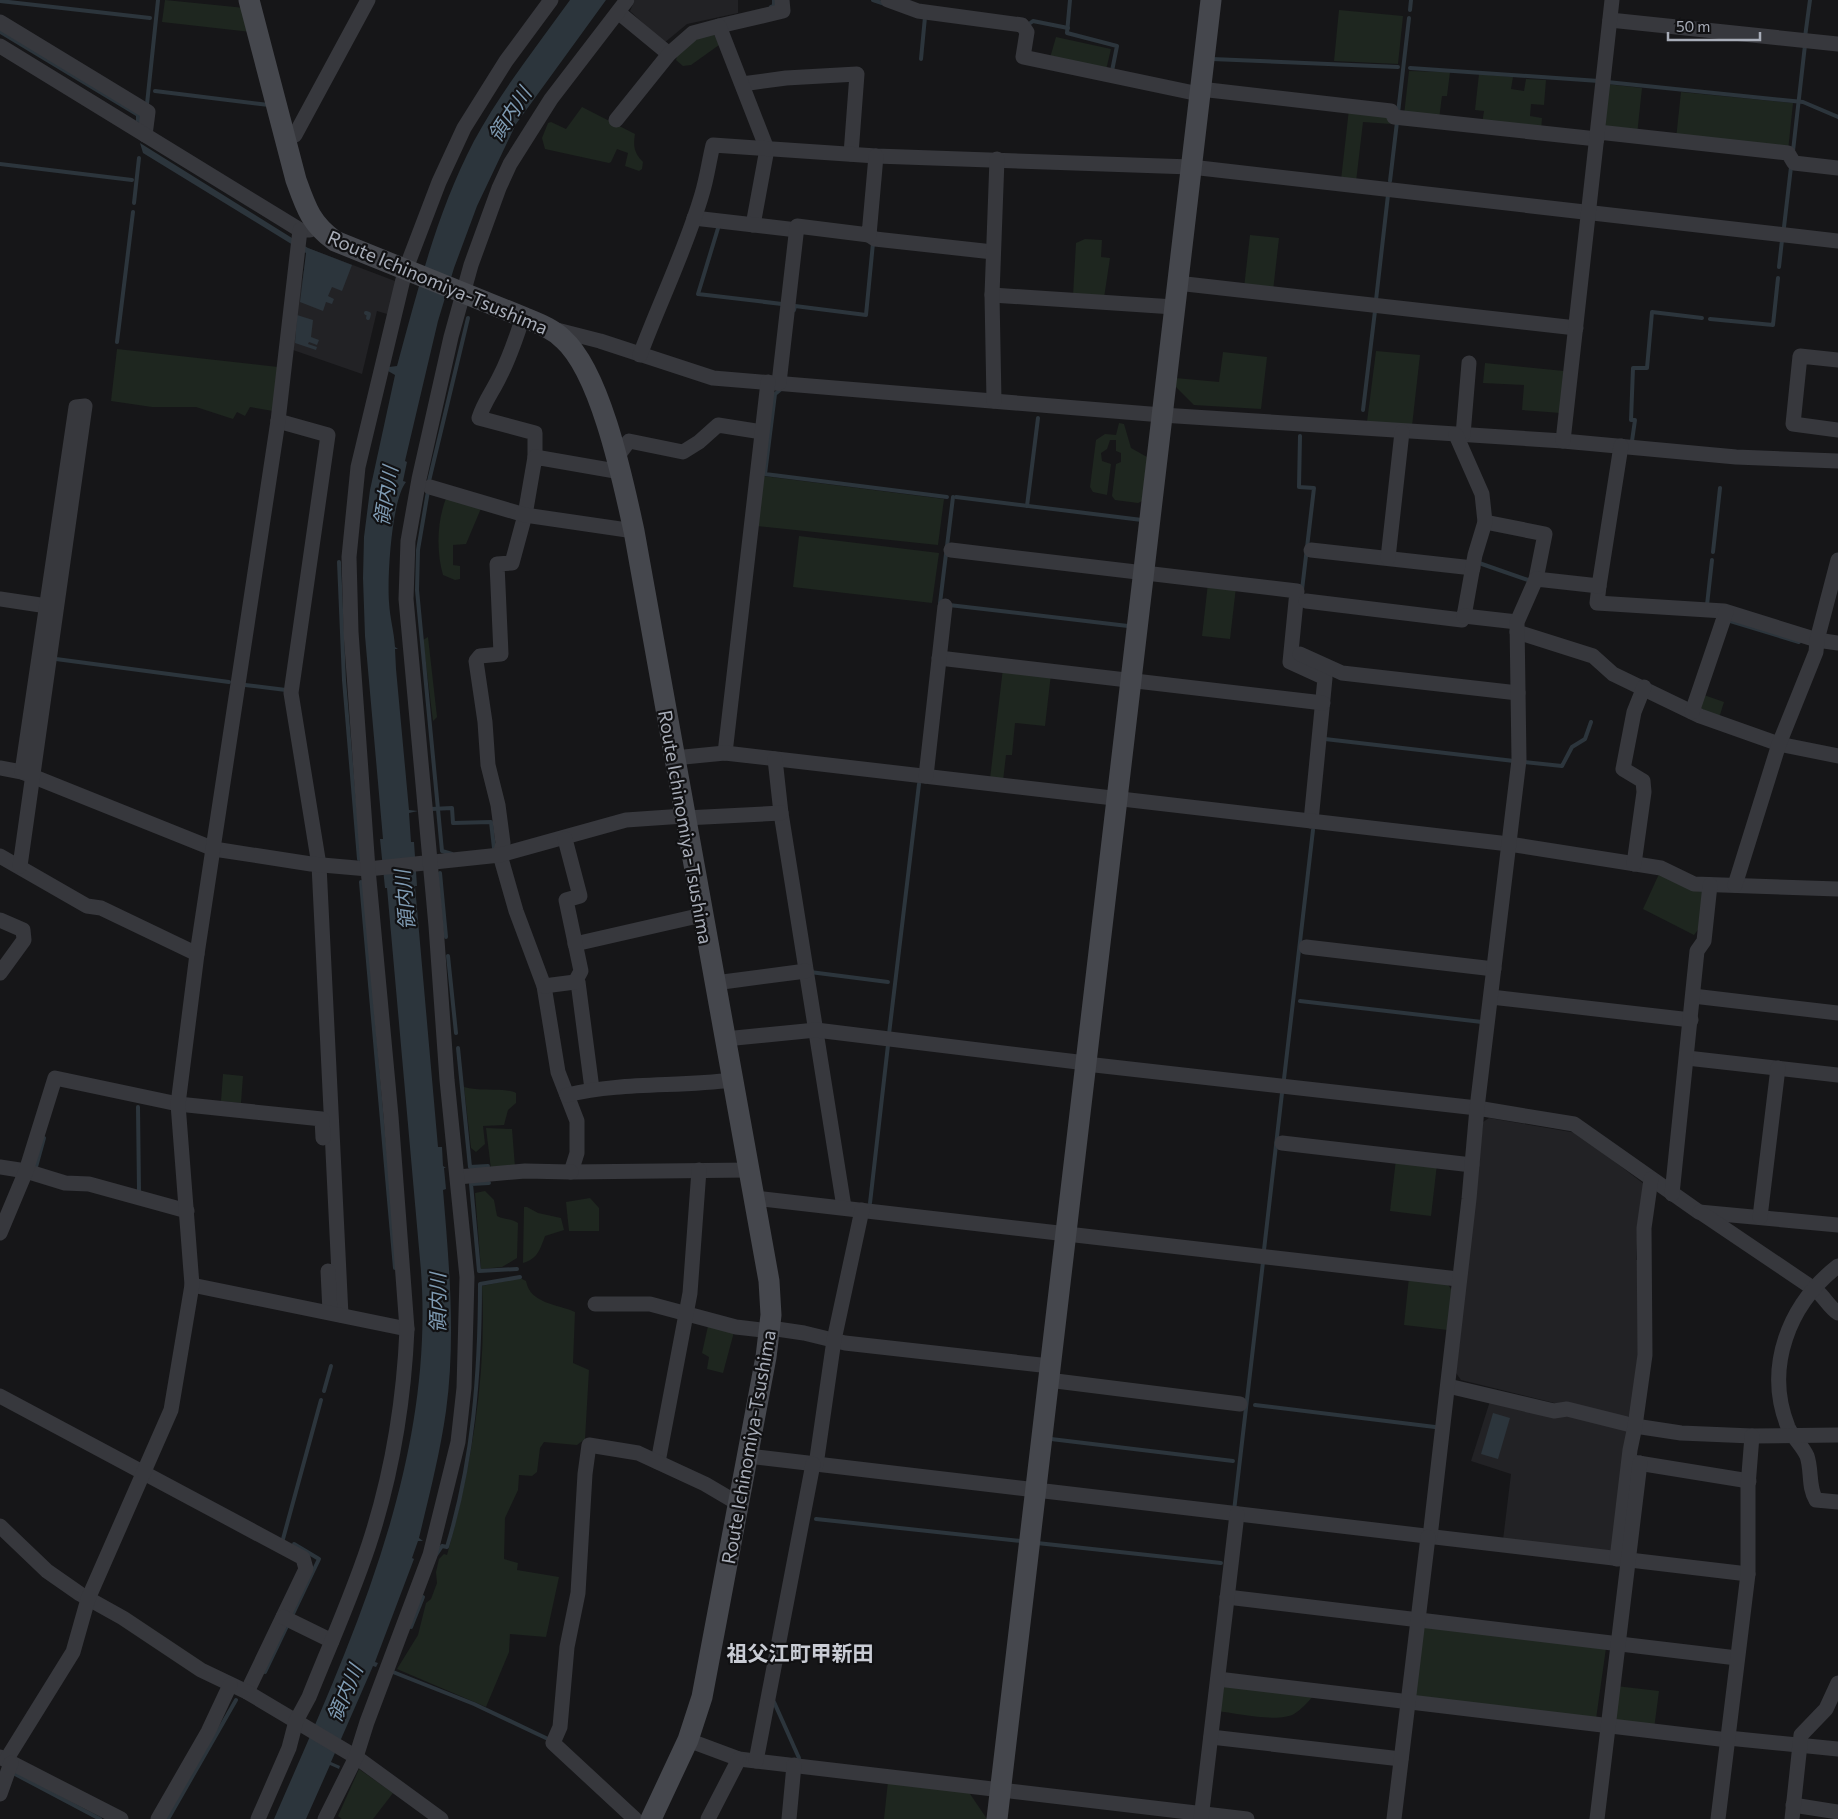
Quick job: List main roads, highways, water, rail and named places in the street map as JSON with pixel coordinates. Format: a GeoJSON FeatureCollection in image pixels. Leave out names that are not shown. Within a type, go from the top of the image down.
{"type":"FeatureCollection","features":[{"type":"Feature","properties":{"kind":"main road","name":"Route Ichinomiya-Tsushima"},"geometry":{"type":"LineString","coordinates":[[249,0],[285,139],[305,204],[304,237],[334,242],[523,317],[548,328],[562,338],[581,362],[598,399],[619,465],[634,531],[769,1281],[770,1330],[702,1697],[688,1740],[651,1819]]}},
{"type":"Feature","properties":{"kind":"main road"},"geometry":{"type":"LineString","coordinates":[[998,1819],[1210,0]]}},
{"type":"Feature","properties":{"kind":"water","name":"領内川"},"geometry":{"type":"Polygon","coordinates":[[[570,0],[606,0],[516,124],[477,206],[454,268],[438,321],[405,461],[407,462],[403,481],[406,482],[397,504],[390,557],[389,602],[395,647],[398,649],[395,649],[396,669],[409,810],[418,811],[409,813],[411,842],[414,842],[417,886],[415,886],[438,1147],[442,1147],[443,1166],[446,1168],[444,1168],[446,1189],[443,1190],[451,1300],[451,1356],[444,1427],[419,1538],[423,1541],[418,1541],[412,1558],[414,1559],[375,1662],[378,1663],[376,1667],[373,1666],[331,1762],[340,1766],[339,1769],[330,1765],[306,1819],[274,1819],[358,1620],[381,1552],[401,1484],[415,1414],[422,1343],[421,1271],[387,888],[385,888],[380,839],[383,839],[365,636],[364,537],[370,490],[395,375],[388,371],[389,367],[397,366],[439,223],[449,195],[474,141],[508,87],[570,0]]]}},
{"type":"Feature","properties":{"kind":"water"},"geometry":{"type":"Polygon","coordinates":[[[0,27],[142,113],[144,125],[136,121],[136,116],[0,34],[0,27]]]}},
{"type":"Feature","properties":{"kind":"water"},"geometry":{"type":"Polygon","coordinates":[[[140,143],[308,248],[352,265],[342,291],[332,287],[328,296],[334,299],[332,304],[326,302],[323,311],[300,302],[306,253],[143,153],[140,143]]]}},
{"type":"Feature","properties":{"kind":"water"},"geometry":{"type":"Polygon","coordinates":[[[297,315],[313,320],[311,337],[319,340],[317,345],[309,342],[308,344],[317,347],[316,350],[295,343],[297,315]]]}},
{"type":"Feature","properties":{"kind":"water"},"geometry":{"type":"Polygon","coordinates":[[[1493,1413],[1510,1418],[1498,1459],[1481,1454],[1493,1413]]]}},
{"type":"Feature","properties":{"kind":"waterway"},"geometry":{"type":"LineString","coordinates":[[147,104],[158,0]]}},
{"type":"Feature","properties":{"kind":"waterway"},"geometry":{"type":"LineString","coordinates":[[771,7],[774,6],[774,0]]}},
{"type":"Feature","properties":{"kind":"waterway"},"geometry":{"type":"LineString","coordinates":[[873,0],[885,4]]}},
{"type":"Feature","properties":{"kind":"waterway"},"geometry":{"type":"LineString","coordinates":[[1070,0],[1067,33],[1117,46],[1112,71]]}},
{"type":"Feature","properties":{"kind":"waterway"},"geometry":{"type":"LineString","coordinates":[[1410,10],[1411,0]]}},
{"type":"Feature","properties":{"kind":"waterway"},"geometry":{"type":"LineString","coordinates":[[1805,37],[1810,0]]}},
{"type":"Feature","properties":{"kind":"waterway"},"geometry":{"type":"LineString","coordinates":[[0,1],[150,18]]}},
{"type":"Feature","properties":{"kind":"waterway"},"geometry":{"type":"LineString","coordinates":[[921,59],[925,17]]}},
{"type":"Feature","properties":{"kind":"waterway"},"geometry":{"type":"LineString","coordinates":[[1398,113],[1409,18]]}},
{"type":"Feature","properties":{"kind":"waterway"},"geometry":{"type":"LineString","coordinates":[[1029,24],[1033,21],[1068,28]]}},
{"type":"Feature","properties":{"kind":"waterway"},"geometry":{"type":"LineString","coordinates":[[1793,151],[1805,45]]}},
{"type":"Feature","properties":{"kind":"waterway"},"geometry":{"type":"LineString","coordinates":[[1212,59],[1398,67]]}},
{"type":"Feature","properties":{"kind":"waterway"},"geometry":{"type":"LineString","coordinates":[[1410,68],[1599,81]]}},
{"type":"Feature","properties":{"kind":"waterway"},"geometry":{"type":"LineString","coordinates":[[1607,82],[1803,102],[1838,117]]}},
{"type":"Feature","properties":{"kind":"waterway"},"geometry":{"type":"LineString","coordinates":[[155,91],[269,105]]}},
{"type":"Feature","properties":{"kind":"waterway"},"geometry":{"type":"LineString","coordinates":[[1390,181],[1397,122]]}},
{"type":"Feature","properties":{"kind":"waterway"},"geometry":{"type":"LineString","coordinates":[[134,203],[139,158]]}},
{"type":"Feature","properties":{"kind":"waterway"},"geometry":{"type":"LineString","coordinates":[[0,164],[132,180]]}},
{"type":"Feature","properties":{"kind":"waterway"},"geometry":{"type":"LineString","coordinates":[[1784,227],[1791,167]]}},
{"type":"Feature","properties":{"kind":"waterway"},"geometry":{"type":"LineString","coordinates":[[1376,300],[1388,195]]}},
{"type":"Feature","properties":{"kind":"waterway"},"geometry":{"type":"LineString","coordinates":[[117,342],[133,212]]}},
{"type":"Feature","properties":{"kind":"waterway"},"geometry":{"type":"LineString","coordinates":[[719,225],[698,294],[782,304]]}},
{"type":"Feature","properties":{"kind":"waterway"},"geometry":{"type":"LineString","coordinates":[[1779,267],[1782,240]]}},
{"type":"Feature","properties":{"kind":"waterway"},"geometry":{"type":"LineString","coordinates":[[794,310],[795,306],[866,315],[873,243]]}},
{"type":"Feature","properties":{"kind":"waterway"},"geometry":{"type":"LineString","coordinates":[[1710,319],[1773,325],[1778,278]]}},
{"type":"Feature","properties":{"kind":"waterway"},"geometry":{"type":"LineString","coordinates":[[1363,410],[1375,311]]}},
{"type":"Feature","properties":{"kind":"waterway"},"geometry":{"type":"LineString","coordinates":[[1632,441],[1635,420],[1631,420],[1633,368],[1647,368],[1652,312],[1702,318]]}},
{"type":"Feature","properties":{"kind":"waterway"},"geometry":{"type":"LineString","coordinates":[[366,313],[369,314],[368,318]]}},
{"type":"Feature","properties":{"kind":"waterway"},"geometry":{"type":"LineString","coordinates":[[429,481],[468,318]]}},
{"type":"Feature","properties":{"kind":"waterway"},"geometry":{"type":"LineString","coordinates":[[780,390],[775,394],[765,474],[947,497]]}},
{"type":"Feature","properties":{"kind":"waterway"},"geometry":{"type":"LineString","coordinates":[[1027,506],[1038,418]]}},
{"type":"Feature","properties":{"kind":"waterway"},"geometry":{"type":"LineString","coordinates":[[1300,436],[1299,487],[1314,488],[1302,590]]}},
{"type":"Feature","properties":{"kind":"waterway"},"geometry":{"type":"LineString","coordinates":[[1713,552],[1720,488]]}},
{"type":"Feature","properties":{"kind":"waterway"},"geometry":{"type":"LineString","coordinates":[[428,491],[418,550],[417,590],[442,851],[452,854]]}},
{"type":"Feature","properties":{"kind":"waterway"},"geometry":{"type":"LineString","coordinates":[[947,546],[953,497]]}},
{"type":"Feature","properties":{"kind":"waterway"},"geometry":{"type":"LineString","coordinates":[[956,497],[1142,520]]}},
{"type":"Feature","properties":{"kind":"waterway"},"geometry":{"type":"LineString","coordinates":[[940,603],[946,554]]}},
{"type":"Feature","properties":{"kind":"waterway"},"geometry":{"type":"LineString","coordinates":[[1707,605],[1712,560]]}},
{"type":"Feature","properties":{"kind":"waterway"},"geometry":{"type":"LineString","coordinates":[[339,562],[344,680],[359,859]]}},
{"type":"Feature","properties":{"kind":"waterway"},"geometry":{"type":"LineString","coordinates":[[1479,563],[1531,581]]}},
{"type":"Feature","properties":{"kind":"waterway"},"geometry":{"type":"LineString","coordinates":[[949,605],[1128,626]]}},
{"type":"Feature","properties":{"kind":"waterway"},"geometry":{"type":"LineString","coordinates":[[1727,620],[1799,642]]}},
{"type":"Feature","properties":{"kind":"waterway"},"geometry":{"type":"LineString","coordinates":[[56,659],[229,682]]}},
{"type":"Feature","properties":{"kind":"waterway"},"geometry":{"type":"LineString","coordinates":[[245,685],[286,690]]}},
{"type":"Feature","properties":{"kind":"waterway"},"geometry":{"type":"LineString","coordinates":[[1523,762],[1562,766],[1572,747],[1585,739],[1591,722]]}},
{"type":"Feature","properties":{"kind":"waterway"},"geometry":{"type":"LineString","coordinates":[[1325,739],[1514,761]]}},
{"type":"Feature","properties":{"kind":"waterway"},"geometry":{"type":"LineString","coordinates":[[889,1034],[919,784]]}},
{"type":"Feature","properties":{"kind":"waterway"},"geometry":{"type":"LineString","coordinates":[[431,809],[452,808],[453,823],[491,822],[494,848],[498,848]]}},
{"type":"Feature","properties":{"kind":"waterway"},"geometry":{"type":"LineString","coordinates":[[1284,1079],[1313,830]]}},
{"type":"Feature","properties":{"kind":"waterway"},"geometry":{"type":"LineString","coordinates":[[440,873],[446,937]]}},
{"type":"Feature","properties":{"kind":"waterway"},"geometry":{"type":"LineString","coordinates":[[361,882],[395,1268]]}},
{"type":"Feature","properties":{"kind":"waterway"},"geometry":{"type":"LineString","coordinates":[[448,956],[456,1033]]}},
{"type":"Feature","properties":{"kind":"waterway"},"geometry":{"type":"LineString","coordinates":[[810,972],[888,982]]}},
{"type":"Feature","properties":{"kind":"waterway"},"geometry":{"type":"LineString","coordinates":[[1300,1001],[1482,1022]]}},
{"type":"Feature","properties":{"kind":"waterway"},"geometry":{"type":"LineString","coordinates":[[870,1203],[888,1045]]}},
{"type":"Feature","properties":{"kind":"waterway"},"geometry":{"type":"LineString","coordinates":[[458,1048],[470,1167],[488,1166]]}},
{"type":"Feature","properties":{"kind":"waterway"},"geometry":{"type":"LineString","coordinates":[[1264,1250],[1282,1093]]}},
{"type":"Feature","properties":{"kind":"waterway"},"geometry":{"type":"LineString","coordinates":[[138,1107],[139,1191]]}},
{"type":"Feature","properties":{"kind":"waterway"},"geometry":{"type":"LineString","coordinates":[[36,1167],[44,1138]]}},
{"type":"Feature","properties":{"kind":"waterway"},"geometry":{"type":"LineString","coordinates":[[489,1183],[471,1184],[479,1271],[517,1269]]}},
{"type":"Feature","properties":{"kind":"waterway"},"geometry":{"type":"LineString","coordinates":[[1234,1511],[1263,1262]]}},
{"type":"Feature","properties":{"kind":"waterway"},"geometry":{"type":"LineString","coordinates":[[436,1555],[442,1546],[447,1547],[456,1515],[469,1450],[476,1384],[480,1284],[520,1277]]}},
{"type":"Feature","properties":{"kind":"waterway"},"geometry":{"type":"LineString","coordinates":[[324,1391],[331,1366]]}},
{"type":"Feature","properties":{"kind":"waterway"},"geometry":{"type":"LineString","coordinates":[[283,1539],[321,1400]]}},
{"type":"Feature","properties":{"kind":"waterway"},"geometry":{"type":"LineString","coordinates":[[1255,1405],[1435,1427]]}},
{"type":"Feature","properties":{"kind":"waterway"},"geometry":{"type":"LineString","coordinates":[[1051,1439],[1233,1461]]}},
{"type":"Feature","properties":{"kind":"waterway"},"geometry":{"type":"LineString","coordinates":[[816,1519],[1021,1541]]}},
{"type":"Feature","properties":{"kind":"waterway"},"geometry":{"type":"LineString","coordinates":[[1037,1543],[1221,1563]]}},
{"type":"Feature","properties":{"kind":"waterway"},"geometry":{"type":"LineString","coordinates":[[291,1618],[319,1559],[294,1544]]}},
{"type":"Feature","properties":{"kind":"waterway"},"geometry":{"type":"LineString","coordinates":[[411,1627],[423,1597]]}},
{"type":"Feature","properties":{"kind":"waterway"},"geometry":{"type":"LineString","coordinates":[[265,1672],[287,1626]]}},
{"type":"Feature","properties":{"kind":"waterway"},"geometry":{"type":"LineString","coordinates":[[393,1672],[474,1704],[548,1739]]}},
{"type":"Feature","properties":{"kind":"waterway"},"geometry":{"type":"LineString","coordinates":[[168,1819],[236,1700]]}},
{"type":"Feature","properties":{"kind":"waterway"},"geometry":{"type":"LineString","coordinates":[[774,1702],[799,1758]]}},
{"type":"Feature","properties":{"kind":"waterway"},"geometry":{"type":"LineString","coordinates":[[15,1774],[100,1819]]}},
{"type":"Feature","properties":{"kind":"district","name":"祖父江町甲新田"},"geometry":{"type":"Point","coordinates":[800,1652]}}]}
